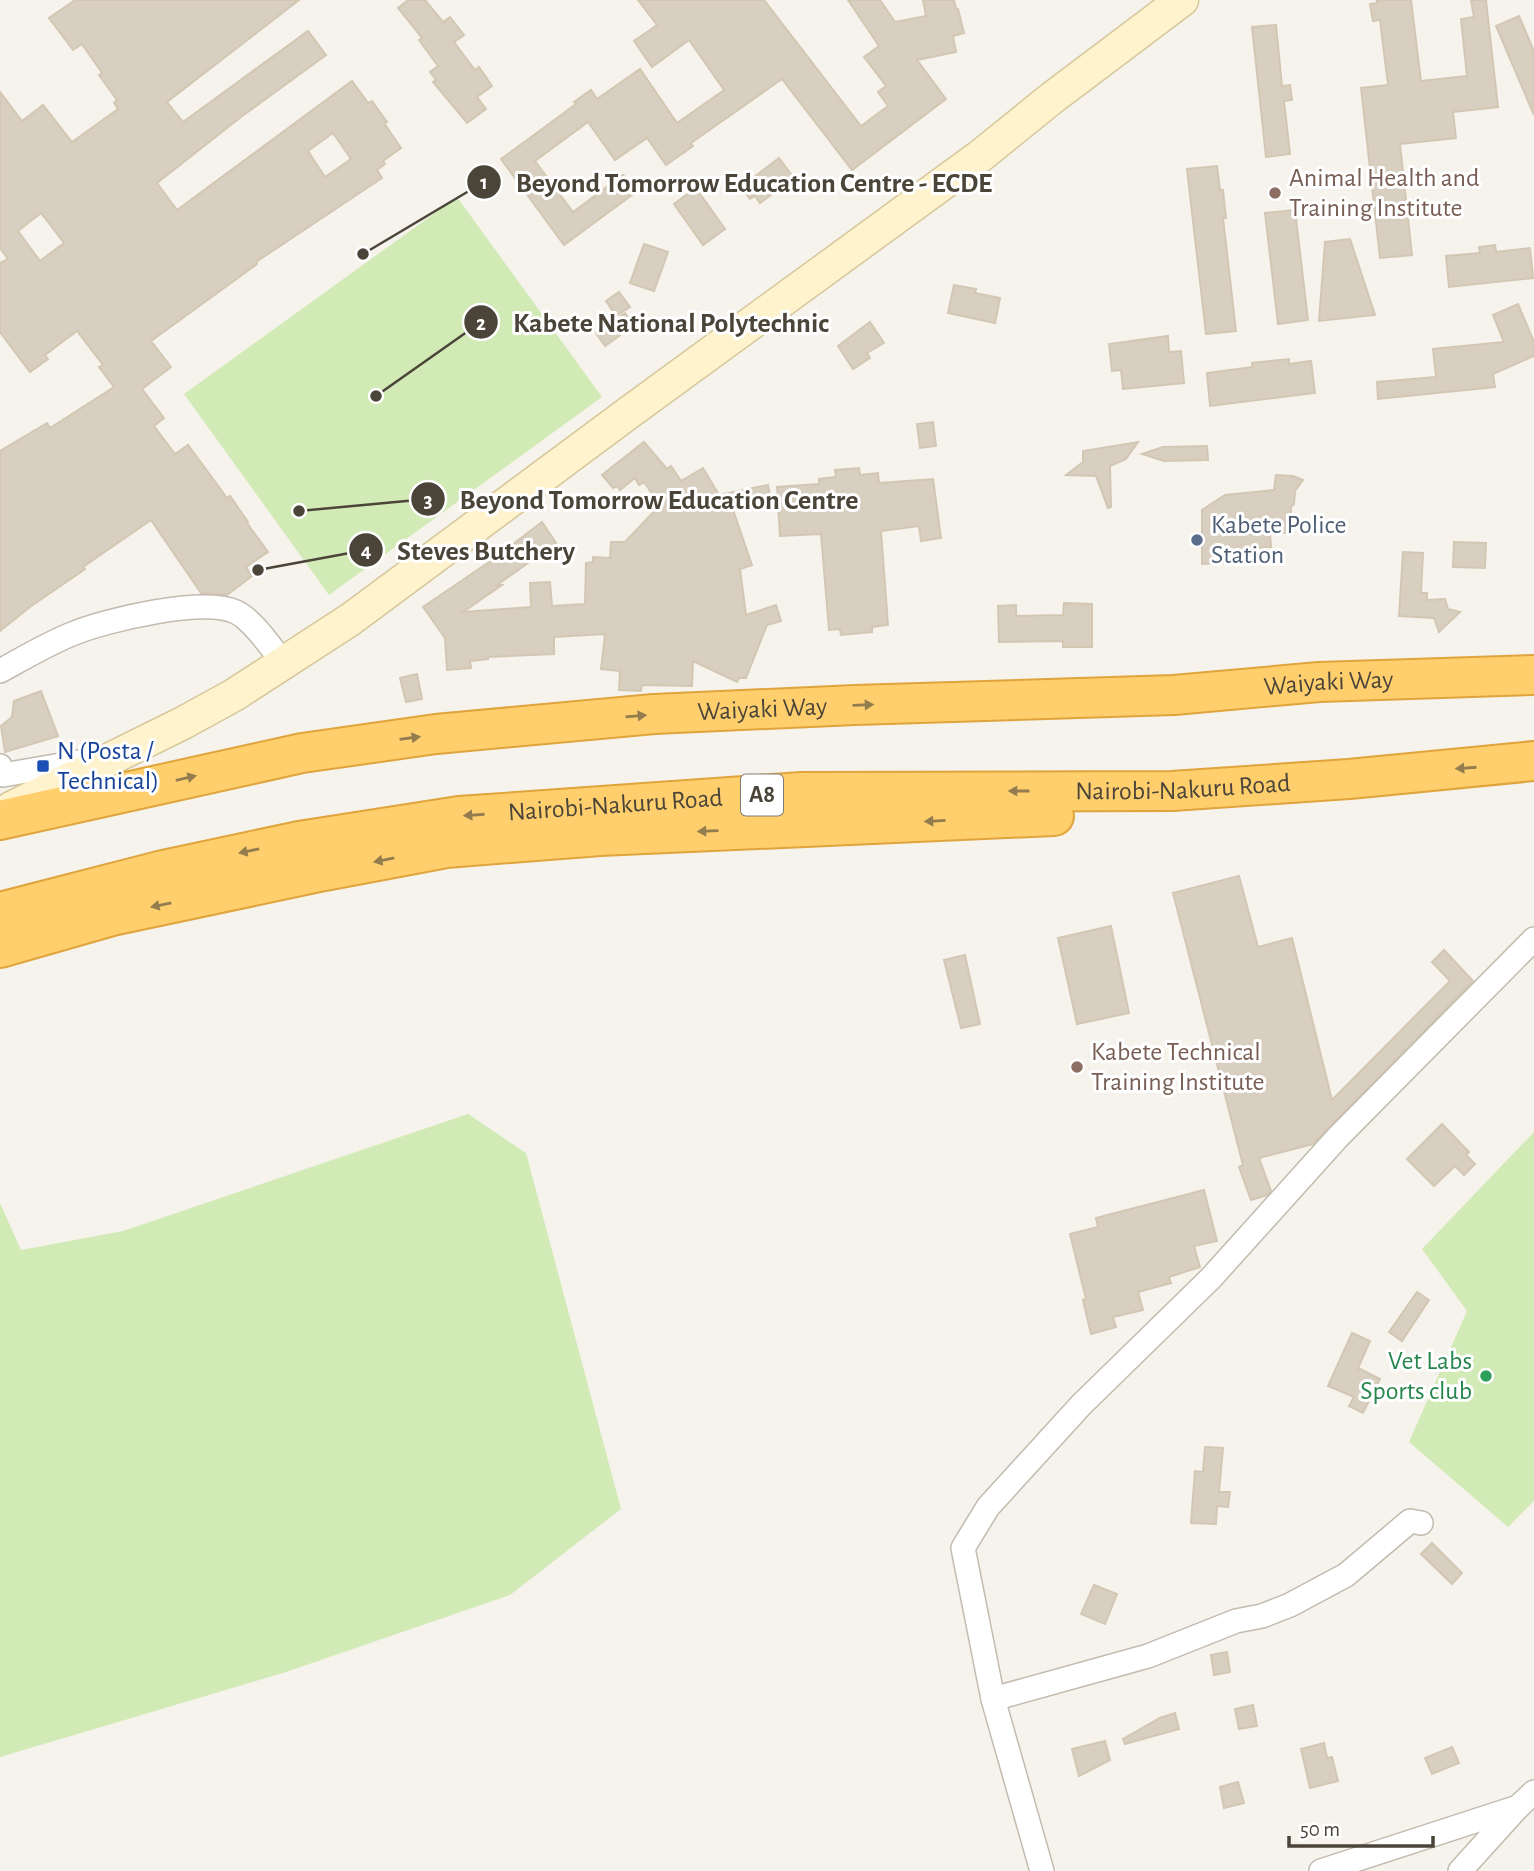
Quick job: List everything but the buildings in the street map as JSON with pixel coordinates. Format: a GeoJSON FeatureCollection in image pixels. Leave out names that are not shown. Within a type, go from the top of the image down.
{"type":"FeatureCollection","features":[{"type":"Feature","properties":{"kind":"highway","name":"Waiyaki Way"},"geometry":{"type":"LineString","coordinates":[[0,820],[302,753],[436,734],[654,714],[1174,695],[1320,682],[1534,674]]}},
{"type":"Feature","properties":{"kind":"highway","name":"Nairobi-Nakuru Road"},"geometry":{"type":"LineString","coordinates":[[0,912],[163,870],[299,841],[459,816],[802,792],[1172,791],[1349,779],[1534,761]]}},
{"type":"Feature","properties":{"kind":"highway"},"geometry":{"type":"LineString","coordinates":[[0,948],[112,916],[446,848],[600,836],[1066,815],[1172,791]]}},
{"type":"Feature","properties":{"kind":"street"},"geometry":{"type":"LineString","coordinates":[[0,814],[234,695],[351,619],[979,157],[1182,0]]}},
{"type":"Feature","properties":{"kind":"street"},"geometry":{"type":"LineString","coordinates":[[0,671],[75,633],[151,612],[214,608],[234,611],[246,618],[284,663]]}},
{"type":"Feature","properties":{"kind":"street"},"geometry":{"type":"LineString","coordinates":[[0,766],[3,775],[116,756]]}},
{"type":"Feature","properties":{"kind":"street"},"geometry":{"type":"LineString","coordinates":[[1042,1871],[993,1699],[963,1548],[988,1507],[1081,1405],[1212,1278],[1338,1137],[1534,939]]}},
{"type":"Feature","properties":{"kind":"street"},"geometry":{"type":"LineString","coordinates":[[993,1699],[1148,1656],[1236,1620],[1262,1616],[1290,1605],[1346,1575],[1410,1521],[1421,1523]]}},
{"type":"Feature","properties":{"kind":"street"},"geometry":{"type":"LineString","coordinates":[[1321,1871],[1526,1800]]}},
{"type":"Feature","properties":{"kind":"street"},"geometry":{"type":"LineString","coordinates":[[1460,1871],[1526,1800]]}},
{"type":"Feature","properties":{"kind":"green space"},"geometry":{"type":"Polygon","coordinates":[[[457,197],[602,397],[329,595],[184,394],[457,197]]]}},
{"type":"Feature","properties":{"kind":"green space"},"geometry":{"type":"Polygon","coordinates":[[[468,1114],[526,1153],[621,1509],[510,1595],[283,1673],[0,1757],[0,1203],[21,1250],[123,1231],[468,1114]]]}},
{"type":"Feature","properties":{"kind":"green space","name":"Vet Labs Sports club"},"geometry":{"type":"Polygon","coordinates":[[[1534,1132],[1534,1501],[1508,1527],[1409,1442],[1467,1311],[1422,1249],[1534,1132]]]}},
{"type":"Feature","properties":{"kind":"place","name":"Animal Health and Training Institute"},"geometry":{"type":"Point","coordinates":[1275,193]}},
{"type":"Feature","properties":{"kind":"place","name":"Beyond Tomorrow Education Centre - ECDE"},"geometry":{"type":"Point","coordinates":[363,254]}},
{"type":"Feature","properties":{"kind":"place","name":"Kabete National Polytechnic"},"geometry":{"type":"Point","coordinates":[376,396]}},
{"type":"Feature","properties":{"kind":"place","name":"Beyond Tomorrow Education Centre"},"geometry":{"type":"Point","coordinates":[299,511]}},
{"type":"Feature","properties":{"kind":"place","name":"Kabete Police Station"},"geometry":{"type":"Point","coordinates":[1197,540]}},
{"type":"Feature","properties":{"kind":"place","name":"Steves Butchery"},"geometry":{"type":"Point","coordinates":[258,570]}},
{"type":"Feature","properties":{"kind":"place","name":"N (Posta / Technical)"},"geometry":{"type":"Point","coordinates":[43,766]}},
{"type":"Feature","properties":{"kind":"place","name":"Kabete Technical Training Institute"},"geometry":{"type":"Point","coordinates":[1077,1067]}},
{"type":"Feature","properties":{"kind":"place","name":"Vet Labs Sports club"},"geometry":{"type":"Point","coordinates":[1486,1376]}}]}
